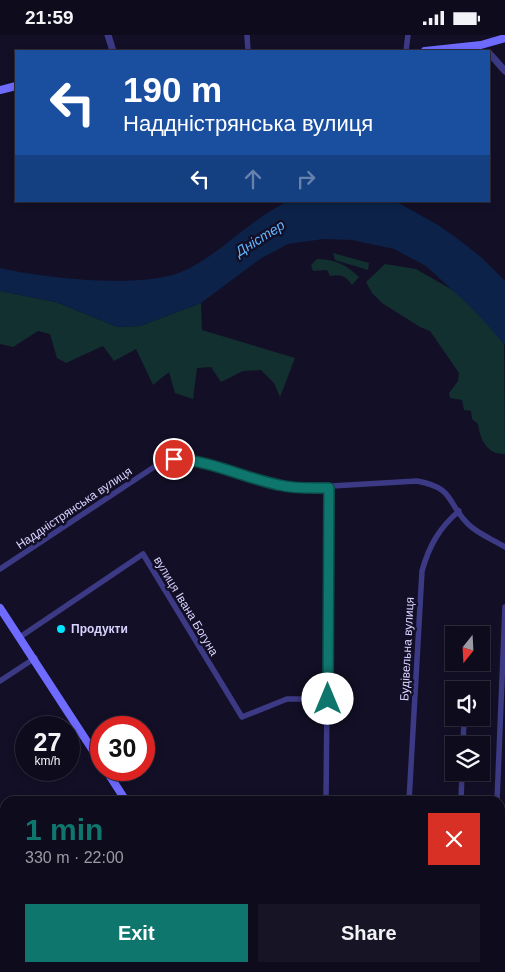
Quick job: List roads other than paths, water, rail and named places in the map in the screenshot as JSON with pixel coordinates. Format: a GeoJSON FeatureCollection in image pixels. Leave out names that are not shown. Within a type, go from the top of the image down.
{"type":"FeatureCollection","features":[{"type":"Feature","properties":{"kind":"main road"},"geometry":{"type":"LineString","coordinates":[[434,50],[481,45],[505,38]]}},
{"type":"Feature","properties":{"kind":"main road"},"geometry":{"type":"LineString","coordinates":[[0,90],[15,86]]}},
{"type":"Feature","properties":{"kind":"main road"},"geometry":{"type":"LineString","coordinates":[[0,607],[35,658],[90,746]]}},
{"type":"Feature","properties":{"kind":"main road"},"geometry":{"type":"LineString","coordinates":[[113,781],[123,796]]}},
{"type":"Feature","properties":{"kind":"street"},"geometry":{"type":"LineString","coordinates":[[108,35],[113,50]]}},
{"type":"Feature","properties":{"kind":"street"},"geometry":{"type":"LineString","coordinates":[[247,35],[248,50]]}},
{"type":"Feature","properties":{"kind":"street"},"geometry":{"type":"LineString","coordinates":[[406,50],[408,35]]}},
{"type":"Feature","properties":{"kind":"street"},"geometry":{"type":"LineString","coordinates":[[481,45],[486,50]]}},
{"type":"Feature","properties":{"kind":"street"},"geometry":{"type":"LineString","coordinates":[[490,54],[505,71]]}},
{"type":"Feature","properties":{"kind":"street","name":"Наддністрянська вулиця"},"geometry":{"type":"LineString","coordinates":[[0,569],[154,467],[174,459],[297,488],[329,488],[417,481],[430,483],[450,497],[459,511]]}},
{"type":"Feature","properties":{"kind":"street"},"geometry":{"type":"LineString","coordinates":[[326,796],[329,488]]}},
{"type":"Feature","properties":{"kind":"street"},"geometry":{"type":"LineString","coordinates":[[459,511],[469,525],[505,547]]}},
{"type":"Feature","properties":{"kind":"street","name":"Будівельна вулиця"},"geometry":{"type":"LineString","coordinates":[[409,796],[422,571],[426,556],[438,532],[459,511]]}},
{"type":"Feature","properties":{"kind":"street","name":"вулиця Івана Богуна"},"geometry":{"type":"LineString","coordinates":[[20,637],[143,554],[242,717],[287,699],[328,699]]}},
{"type":"Feature","properties":{"kind":"street"},"geometry":{"type":"LineString","coordinates":[[497,796],[505,607]]}},
{"type":"Feature","properties":{"kind":"street"},"geometry":{"type":"LineString","coordinates":[[0,681],[35,658]]}},
{"type":"Feature","properties":{"kind":"street"},"geometry":{"type":"LineString","coordinates":[[461,796],[462,781]]}},
{"type":"Feature","properties":{"kind":"water","name":"Дністер"},"geometry":{"type":"Polygon","coordinates":[[[287,202],[397,202],[438,225],[481,257],[505,281],[505,345],[474,310],[426,266],[394,249],[352,240],[324,239],[288,244],[260,259],[201,303],[140,326],[118,327],[56,302],[0,291],[0,268],[66,278],[117,281],[164,277],[181,272],[209,256],[261,217],[287,202]]]}},
{"type":"Feature","properties":{"kind":"place","name":"Продукти"},"geometry":{"type":"Point","coordinates":[61,629]}}]}
